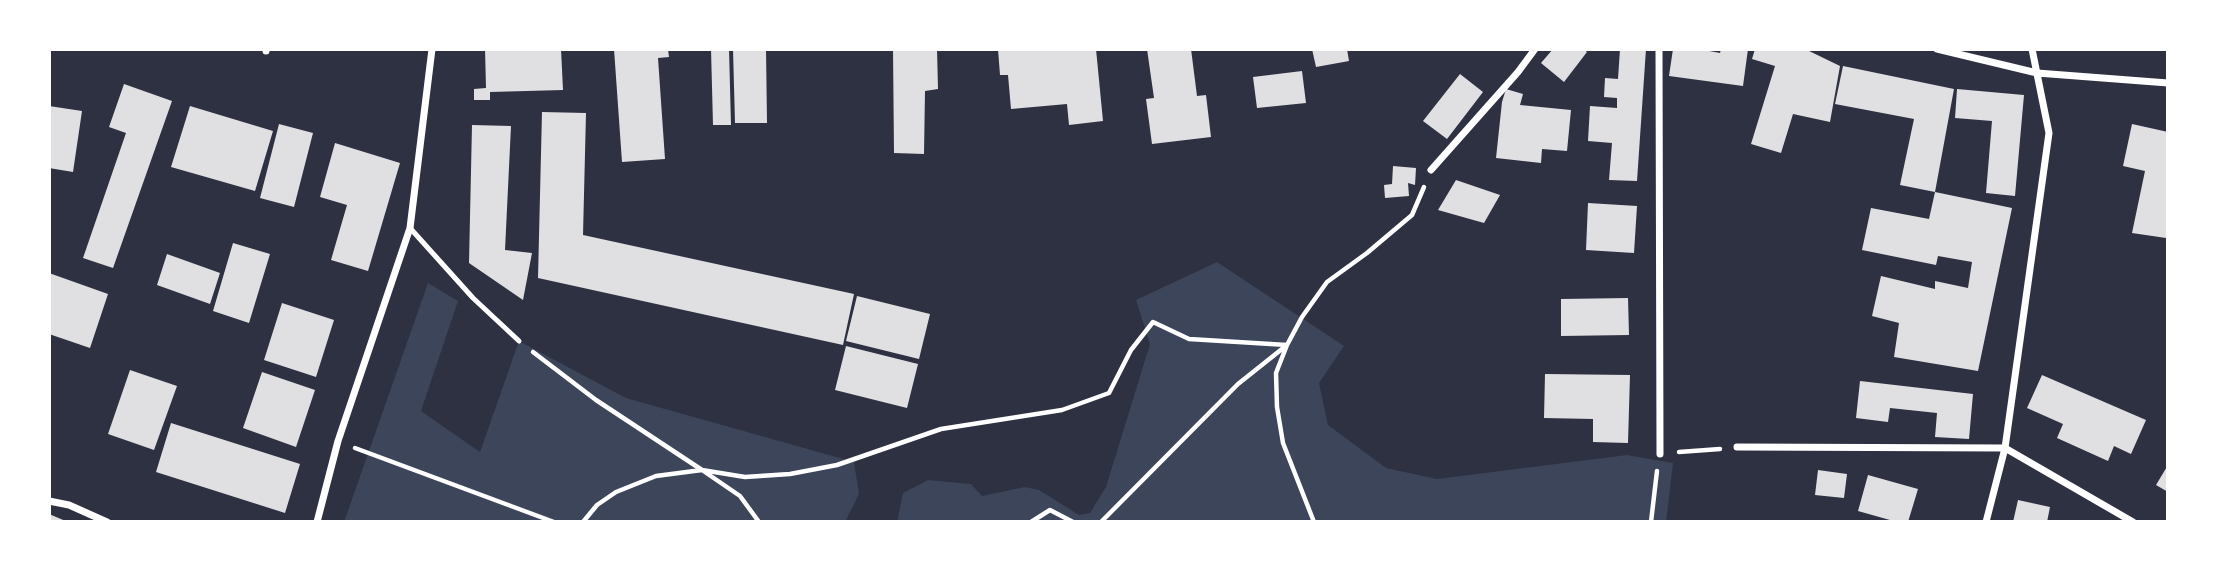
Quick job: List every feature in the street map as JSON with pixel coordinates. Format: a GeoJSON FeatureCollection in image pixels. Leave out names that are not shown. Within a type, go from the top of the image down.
{"type":"FeatureCollection","features":[{"type":"Feature","properties":{"kind":"street"},"geometry":{"type":"LineString","coordinates":[[317,522],[338,441],[410,228],[432,49]]}},
{"type":"Feature","properties":{"kind":"street"},"geometry":{"type":"LineString","coordinates":[[1431,170],[1535,49]]}},
{"type":"Feature","properties":{"kind":"street"},"geometry":{"type":"LineString","coordinates":[[1658,49],[1660,454]]}},
{"type":"Feature","properties":{"kind":"street"},"geometry":{"type":"LineString","coordinates":[[1937,49],[2037,73],[2168,83]]}},
{"type":"Feature","properties":{"kind":"street"},"geometry":{"type":"LineString","coordinates":[[1986,522],[2006,448],[2049,133],[2032,49]]}},
{"type":"Feature","properties":{"kind":"street"},"geometry":{"type":"LineString","coordinates":[[1737,447],[2006,448],[2133,522]]}},
{"type":"Feature","properties":{"kind":"street"},"geometry":{"type":"LineString","coordinates":[[49,501],[69,505],[107,522]]}},
{"type":"Feature","properties":{"kind":"lane"},"geometry":{"type":"LineString","coordinates":[[410,228],[473,298],[519,341]]}},
{"type":"Feature","properties":{"kind":"path"},"geometry":{"type":"LineString","coordinates":[[1314,522],[1283,443],[1277,407],[1276,373],[1302,317],[1327,282],[1412,215],[1431,170]]}},
{"type":"Feature","properties":{"kind":"path"},"geometry":{"type":"LineString","coordinates":[[583,522],[597,505],[616,492],[656,476],[702,470],[745,477],[790,474],[837,465],[941,429],[1062,410],[1109,393],[1131,350],[1153,322],[1189,339],[1287,345]]}},
{"type":"Feature","properties":{"kind":"path"},"geometry":{"type":"LineString","coordinates":[[519,341],[596,400],[740,496],[759,522]]}},
{"type":"Feature","properties":{"kind":"path"},"geometry":{"type":"LineString","coordinates":[[1101,522],[1238,384],[1287,345]]}},
{"type":"Feature","properties":{"kind":"path"},"geometry":{"type":"LineString","coordinates":[[338,441],[554,522]]}},
{"type":"Feature","properties":{"kind":"path"},"geometry":{"type":"LineString","coordinates":[[1651,522],[1660,454],[1737,447]]}},
{"type":"Feature","properties":{"kind":"path"},"geometry":{"type":"LineString","coordinates":[[1031,522],[1050,509],[1073,522]]}},
{"type":"Feature","properties":{"kind":"shaded area"},"geometry":{"type":"Polygon","coordinates":[[[1217,262],[1344,346],[1319,383],[1328,425],[1386,468],[1437,479],[1627,455],[1673,463],[1666,522],[897,522],[903,493],[928,480],[971,484],[982,496],[1025,487],[1039,490],[1079,515],[1090,513],[1106,487],[1150,344],[1136,300],[1217,262]]]}},
{"type":"Feature","properties":{"kind":"shaded area"},"geometry":{"type":"Polygon","coordinates":[[[428,283],[458,301],[421,411],[480,452],[519,341],[626,398],[854,462],[859,494],[845,522],[344,522],[428,283]]]}},
{"type":"Feature","properties":{"kind":"building"},"geometry":{"type":"Polygon","coordinates":[[[485,49],[561,49],[563,90],[490,92],[490,100],[474,100],[474,89],[486,88],[485,49]]]}},
{"type":"Feature","properties":{"kind":"building"},"geometry":{"type":"Polygon","coordinates":[[[614,49],[668,49],[669,57],[658,58],[665,159],[622,162],[614,49]]]}},
{"type":"Feature","properties":{"kind":"building"},"geometry":{"type":"Polygon","coordinates":[[[711,49],[729,49],[731,125],[713,125],[711,49]]]}},
{"type":"Feature","properties":{"kind":"building"},"geometry":{"type":"Polygon","coordinates":[[[733,49],[766,49],[767,123],[735,123],[733,49]]]}},
{"type":"Feature","properties":{"kind":"building"},"geometry":{"type":"Polygon","coordinates":[[[893,49],[937,49],[938,89],[925,91],[924,154],[894,153],[893,49]]]}},
{"type":"Feature","properties":{"kind":"building"},"geometry":{"type":"Polygon","coordinates":[[[998,49],[1096,49],[1103,121],[1069,125],[1067,104],[1011,109],[1008,75],[1000,75],[998,49]]]}},
{"type":"Feature","properties":{"kind":"building"},"geometry":{"type":"Polygon","coordinates":[[[1147,49],[1191,49],[1197,96],[1206,95],[1211,137],[1152,144],[1146,99],[1154,98],[1147,49]]]}},
{"type":"Feature","properties":{"kind":"building"},"geometry":{"type":"Polygon","coordinates":[[[1312,49],[1347,49],[1349,61],[1316,67],[1312,49]]]}},
{"type":"Feature","properties":{"kind":"building"},"geometry":{"type":"Polygon","coordinates":[[[1553,49],[1583,49],[1587,52],[1564,82],[1541,63],[1553,49]]]}},
{"type":"Feature","properties":{"kind":"building"},"geometry":{"type":"Polygon","coordinates":[[[1620,49],[1646,49],[1637,181],[1609,180],[1612,143],[1588,141],[1590,106],[1617,108],[1617,98],[1604,97],[1605,78],[1618,79],[1620,49]]]}},
{"type":"Feature","properties":{"kind":"building"},"geometry":{"type":"Polygon","coordinates":[[[1673,49],[1699,49],[1720,53],[1721,49],[1748,49],[1743,86],[1669,76],[1673,49]]]}},
{"type":"Feature","properties":{"kind":"building"},"geometry":{"type":"Polygon","coordinates":[[[1755,49],[1805,49],[1840,66],[1830,122],[1793,114],[1781,153],[1751,144],[1775,66],[1752,59],[1755,49]]]}},
{"type":"Feature","properties":{"kind":"building"},"geometry":{"type":"Polygon","coordinates":[[[1843,66],[1954,89],[1935,192],[1900,185],[1914,119],[1835,104],[1843,66]]]}},
{"type":"Feature","properties":{"kind":"building"},"geometry":{"type":"Polygon","coordinates":[[[1302,71],[1306,103],[1257,108],[1253,77],[1302,71]]]}},
{"type":"Feature","properties":{"kind":"building"},"geometry":{"type":"Polygon","coordinates":[[[1460,74],[1483,92],[1447,139],[1423,121],[1460,74]]]}},
{"type":"Feature","properties":{"kind":"building"},"geometry":{"type":"Polygon","coordinates":[[[124,84],[172,101],[113,268],[83,258],[126,133],[109,127],[124,84]]]}},
{"type":"Feature","properties":{"kind":"building"},"geometry":{"type":"Polygon","coordinates":[[[1506,89],[1523,94],[1520,105],[1571,110],[1567,151],[1542,149],[1541,163],[1496,158],[1506,89]]]}},
{"type":"Feature","properties":{"kind":"building"},"geometry":{"type":"Polygon","coordinates":[[[1957,89],[2024,95],[2015,196],[1986,193],[1992,121],[1955,118],[1957,89]]]}},
{"type":"Feature","properties":{"kind":"building"},"geometry":{"type":"Polygon","coordinates":[[[49,106],[82,111],[73,172],[49,168],[49,106]]]}},
{"type":"Feature","properties":{"kind":"building"},"geometry":{"type":"Polygon","coordinates":[[[190,106],[273,131],[255,191],[171,167],[190,106]]]}},
{"type":"Feature","properties":{"kind":"building"},"geometry":{"type":"Polygon","coordinates":[[[542,112],[586,113],[583,235],[854,294],[843,345],[538,278],[542,112]]]}},
{"type":"Feature","properties":{"kind":"building"},"geometry":{"type":"Polygon","coordinates":[[[279,124],[313,133],[294,207],[260,198],[279,124]]]}},
{"type":"Feature","properties":{"kind":"building"},"geometry":{"type":"Polygon","coordinates":[[[2132,124],[2168,132],[2166,238],[2132,233],[2145,171],[2123,166],[2132,124]]]}},
{"type":"Feature","properties":{"kind":"building"},"geometry":{"type":"Polygon","coordinates":[[[472,125],[511,126],[505,250],[532,253],[523,300],[469,263],[472,125]]]}},
{"type":"Feature","properties":{"kind":"building"},"geometry":{"type":"Polygon","coordinates":[[[335,143],[400,163],[368,271],[331,260],[347,205],[320,197],[335,143]]]}},
{"type":"Feature","properties":{"kind":"building"},"geometry":{"type":"Polygon","coordinates":[[[1393,166],[1416,168],[1415,185],[1408,183],[1409,196],[1385,198],[1384,185],[1392,184],[1393,166]]]}},
{"type":"Feature","properties":{"kind":"building"},"geometry":{"type":"Polygon","coordinates":[[[1456,180],[1500,195],[1484,223],[1438,210],[1456,180]]]}},
{"type":"Feature","properties":{"kind":"building"},"geometry":{"type":"Polygon","coordinates":[[[1935,192],[2012,208],[1978,371],[1894,357],[1899,323],[1872,316],[1881,276],[1935,289],[1935,281],[1968,288],[1972,262],[1938,256],[1936,265],[1862,250],[1871,208],[1929,219],[1935,192]]]}},
{"type":"Feature","properties":{"kind":"building"},"geometry":{"type":"Polygon","coordinates":[[[1588,203],[1637,206],[1634,253],[1586,250],[1588,203]]]}},
{"type":"Feature","properties":{"kind":"building"},"geometry":{"type":"Polygon","coordinates":[[[233,243],[270,254],[249,323],[213,311],[233,243]]]}},
{"type":"Feature","properties":{"kind":"building"},"geometry":{"type":"Polygon","coordinates":[[[167,254],[220,273],[210,304],[157,285],[167,254]]]}},
{"type":"Feature","properties":{"kind":"building"},"geometry":{"type":"Polygon","coordinates":[[[49,273],[108,294],[90,348],[49,334],[49,273]]]}},
{"type":"Feature","properties":{"kind":"building"},"geometry":{"type":"Polygon","coordinates":[[[857,296],[930,314],[919,359],[846,341],[857,296]]]}},
{"type":"Feature","properties":{"kind":"building"},"geometry":{"type":"Polygon","coordinates":[[[1628,298],[1629,335],[1561,336],[1561,299],[1628,298]]]}},
{"type":"Feature","properties":{"kind":"building"},"geometry":{"type":"Polygon","coordinates":[[[282,303],[334,320],[316,377],[264,360],[282,303]]]}},
{"type":"Feature","properties":{"kind":"building"},"geometry":{"type":"Polygon","coordinates":[[[846,346],[918,364],[907,408],[835,390],[846,346]]]}},
{"type":"Feature","properties":{"kind":"building"},"geometry":{"type":"Polygon","coordinates":[[[130,370],[177,386],[154,450],[108,434],[130,370]]]}},
{"type":"Feature","properties":{"kind":"building"},"geometry":{"type":"Polygon","coordinates":[[[262,372],[315,390],[296,447],[243,428],[262,372]]]}},
{"type":"Feature","properties":{"kind":"building"},"geometry":{"type":"Polygon","coordinates":[[[1545,374],[1630,375],[1628,443],[1593,442],[1593,419],[1544,418],[1545,374]]]}},
{"type":"Feature","properties":{"kind":"building"},"geometry":{"type":"Polygon","coordinates":[[[2042,375],[2146,420],[2131,454],[2114,446],[2108,461],[2057,438],[2063,424],[2027,408],[2042,375]]]}},
{"type":"Feature","properties":{"kind":"building"},"geometry":{"type":"Polygon","coordinates":[[[1860,381],[1973,394],[1969,439],[1935,437],[1937,413],[1890,408],[1888,422],[1856,418],[1860,381]]]}},
{"type":"Feature","properties":{"kind":"building"},"geometry":{"type":"Polygon","coordinates":[[[171,423],[300,464],[285,513],[156,472],[171,423]]]}},
{"type":"Feature","properties":{"kind":"building"},"geometry":{"type":"Polygon","coordinates":[[[2168,465],[2168,492],[2156,485],[2168,465]]]}},
{"type":"Feature","properties":{"kind":"building"},"geometry":{"type":"Polygon","coordinates":[[[1818,470],[1847,474],[1844,498],[1815,495],[1818,470]]]}},
{"type":"Feature","properties":{"kind":"building"},"geometry":{"type":"Polygon","coordinates":[[[1868,475],[1918,489],[1908,522],[1897,522],[1858,511],[1868,475]]]}},
{"type":"Feature","properties":{"kind":"building"},"geometry":{"type":"Polygon","coordinates":[[[2018,500],[2050,507],[2047,522],[2013,522],[2018,500]]]}},
{"type":"Feature","properties":{"kind":"building"},"geometry":{"type":"Polygon","coordinates":[[[49,514],[68,522],[49,522],[49,514]]]}}]}
